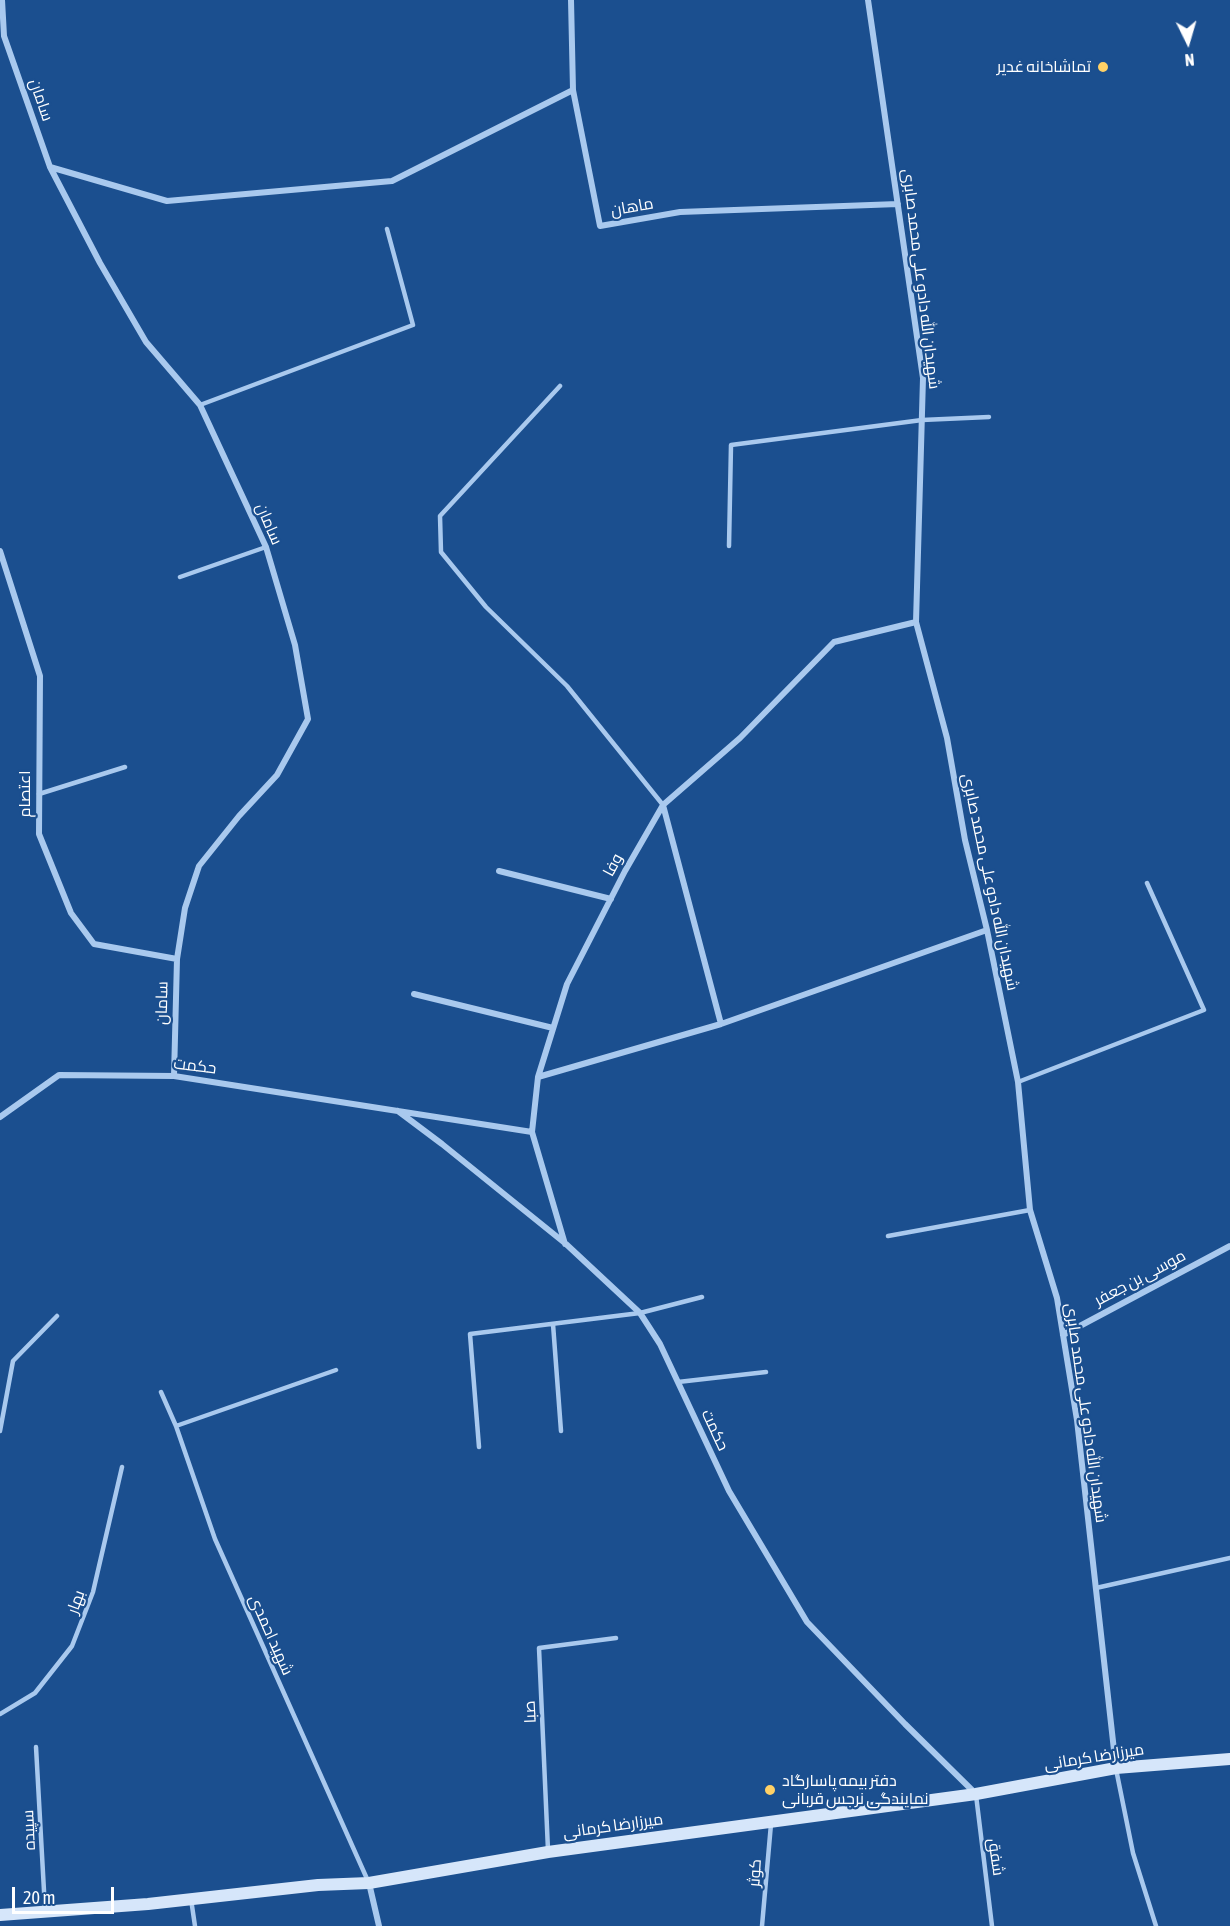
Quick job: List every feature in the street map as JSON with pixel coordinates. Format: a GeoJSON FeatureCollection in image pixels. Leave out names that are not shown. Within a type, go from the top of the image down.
{"type":"FeatureCollection","features":[{"type":"Feature","properties":{"kind":"main road","name":"میرزارضا کرمانی"},"geometry":{"type":"LineString","coordinates":[[0,1915],[191,1899],[318,1885],[369,1883],[548,1852],[976,1794],[1116,1768],[1230,1759]]}},
{"type":"Feature","properties":{"kind":"street","name":"سامان"},"geometry":{"type":"LineString","coordinates":[[2,0],[4,36],[50,166],[100,263],[146,342],[200,405],[266,547],[295,645],[308,719],[277,775],[239,816],[200,866],[185,908],[177,959],[174,1076]]}},
{"type":"Feature","properties":{"kind":"street","name":"ماهان"},"geometry":{"type":"LineString","coordinates":[[571,0],[573,90],[600,226],[680,212],[898,204]]}},
{"type":"Feature","properties":{"kind":"street","name":"شهیدان الله دادو علی محمد صابری"},"geometry":{"type":"LineString","coordinates":[[868,0],[923,378],[916,622],[947,738],[965,840],[987,930],[1018,1082],[1029,1210],[1057,1298],[1077,1420],[1116,1768]]}},
{"type":"Feature","properties":{"kind":"street"},"geometry":{"type":"LineString","coordinates":[[50,166],[167,201],[392,181],[573,90]]}},
{"type":"Feature","properties":{"kind":"street","name":"اعتصام"},"geometry":{"type":"LineString","coordinates":[[0,551],[40,676],[39,834],[71,913],[94,945],[177,959]]}},
{"type":"Feature","properties":{"kind":"street","name":"وفا"},"geometry":{"type":"LineString","coordinates":[[566,1244],[531,1132],[538,1077],[567,984],[610,899],[663,805],[740,738],[834,642],[916,622]]}},
{"type":"Feature","properties":{"kind":"street"},"geometry":{"type":"LineString","coordinates":[[663,805],[721,1024]]}},
{"type":"Feature","properties":{"kind":"street"},"geometry":{"type":"LineString","coordinates":[[500,871],[610,899]]}},
{"type":"Feature","properties":{"kind":"street"},"geometry":{"type":"LineString","coordinates":[[538,1077],[721,1024],[987,930]]}},
{"type":"Feature","properties":{"kind":"street"},"geometry":{"type":"LineString","coordinates":[[414,994],[554,1028]]}},
{"type":"Feature","properties":{"kind":"street","name":"حکمت"},"geometry":{"type":"LineString","coordinates":[[0,1117],[59,1075],[174,1076],[531,1132]]}},
{"type":"Feature","properties":{"kind":"street","name":"حکمت"},"geometry":{"type":"LineString","coordinates":[[398,1111],[442,1143],[566,1244],[639,1313],[660,1344],[729,1491],[807,1622],[976,1794]]}},
{"type":"Feature","properties":{"kind":"street","name":"موسی بن جعفر"},"geometry":{"type":"LineString","coordinates":[[1063,1335],[1230,1246]]}},
{"type":"Feature","properties":{"kind":"street"},"geometry":{"type":"LineString","coordinates":[[369,1883],[379,1926]]}},
{"type":"Feature","properties":{"kind":"lane"},"geometry":{"type":"LineString","coordinates":[[200,405],[413,325],[387,229]]}},
{"type":"Feature","properties":{"kind":"lane"},"geometry":{"type":"LineString","coordinates":[[560,386],[440,516],[441,552],[486,607],[567,686],[663,805]]}},
{"type":"Feature","properties":{"kind":"lane"},"geometry":{"type":"LineString","coordinates":[[729,546],[731,445],[922,420],[989,417]]}},
{"type":"Feature","properties":{"kind":"lane"},"geometry":{"type":"LineString","coordinates":[[180,577],[266,547]]}},
{"type":"Feature","properties":{"kind":"lane"},"geometry":{"type":"LineString","coordinates":[[39,794],[125,767]]}},
{"type":"Feature","properties":{"kind":"lane"},"geometry":{"type":"LineString","coordinates":[[1018,1082],[1203,1010],[1147,884]]}},
{"type":"Feature","properties":{"kind":"lane"},"geometry":{"type":"LineString","coordinates":[[888,1236],[1029,1210]]}},
{"type":"Feature","properties":{"kind":"lane"},"geometry":{"type":"LineString","coordinates":[[479,1447],[470,1334],[639,1313],[702,1297]]}},
{"type":"Feature","properties":{"kind":"lane"},"geometry":{"type":"LineString","coordinates":[[0,1431],[13,1361],[57,1316]]}},
{"type":"Feature","properties":{"kind":"lane"},"geometry":{"type":"LineString","coordinates":[[553,1324],[561,1431]]}},
{"type":"Feature","properties":{"kind":"lane"},"geometry":{"type":"LineString","coordinates":[[176,1426],[336,1370]]}},
{"type":"Feature","properties":{"kind":"lane"},"geometry":{"type":"LineString","coordinates":[[678,1382],[766,1372]]}},
{"type":"Feature","properties":{"kind":"lane","name":"شهید احمدی"},"geometry":{"type":"LineString","coordinates":[[161,1392],[176,1426],[215,1539],[369,1883]]}},
{"type":"Feature","properties":{"kind":"lane","name":"بهار"},"geometry":{"type":"LineString","coordinates":[[0,1713],[35,1693],[72,1646],[93,1592],[122,1467]]}},
{"type":"Feature","properties":{"kind":"lane"},"geometry":{"type":"LineString","coordinates":[[1096,1588],[1230,1558]]}},
{"type":"Feature","properties":{"kind":"lane","name":"صبا"},"geometry":{"type":"LineString","coordinates":[[548,1852],[539,1648],[616,1638]]}},
{"type":"Feature","properties":{"kind":"lane","name":"سپیده"},"geometry":{"type":"LineString","coordinates":[[36,1747],[45,1912]]}},
{"type":"Feature","properties":{"kind":"lane"},"geometry":{"type":"LineString","coordinates":[[1116,1768],[1133,1853],[1156,1926]]}},
{"type":"Feature","properties":{"kind":"lane","name":"شفق"},"geometry":{"type":"LineString","coordinates":[[976,1794],[994,1925]]}},
{"type":"Feature","properties":{"kind":"lane","name":"کوثر"},"geometry":{"type":"LineString","coordinates":[[762,1926],[771,1821]]}},
{"type":"Feature","properties":{"kind":"lane"},"geometry":{"type":"LineString","coordinates":[[191,1899],[195,1926]]}},
{"type":"Feature","properties":{"kind":"place","name":"تماشاخانه غدیر"},"geometry":{"type":"Point","coordinates":[1103,67]}},
{"type":"Feature","properties":{"kind":"place","name":"دفتر بیمه پاسارگاد نمایندگی نرجس قربانی"},"geometry":{"type":"Point","coordinates":[770,1790]}}]}
